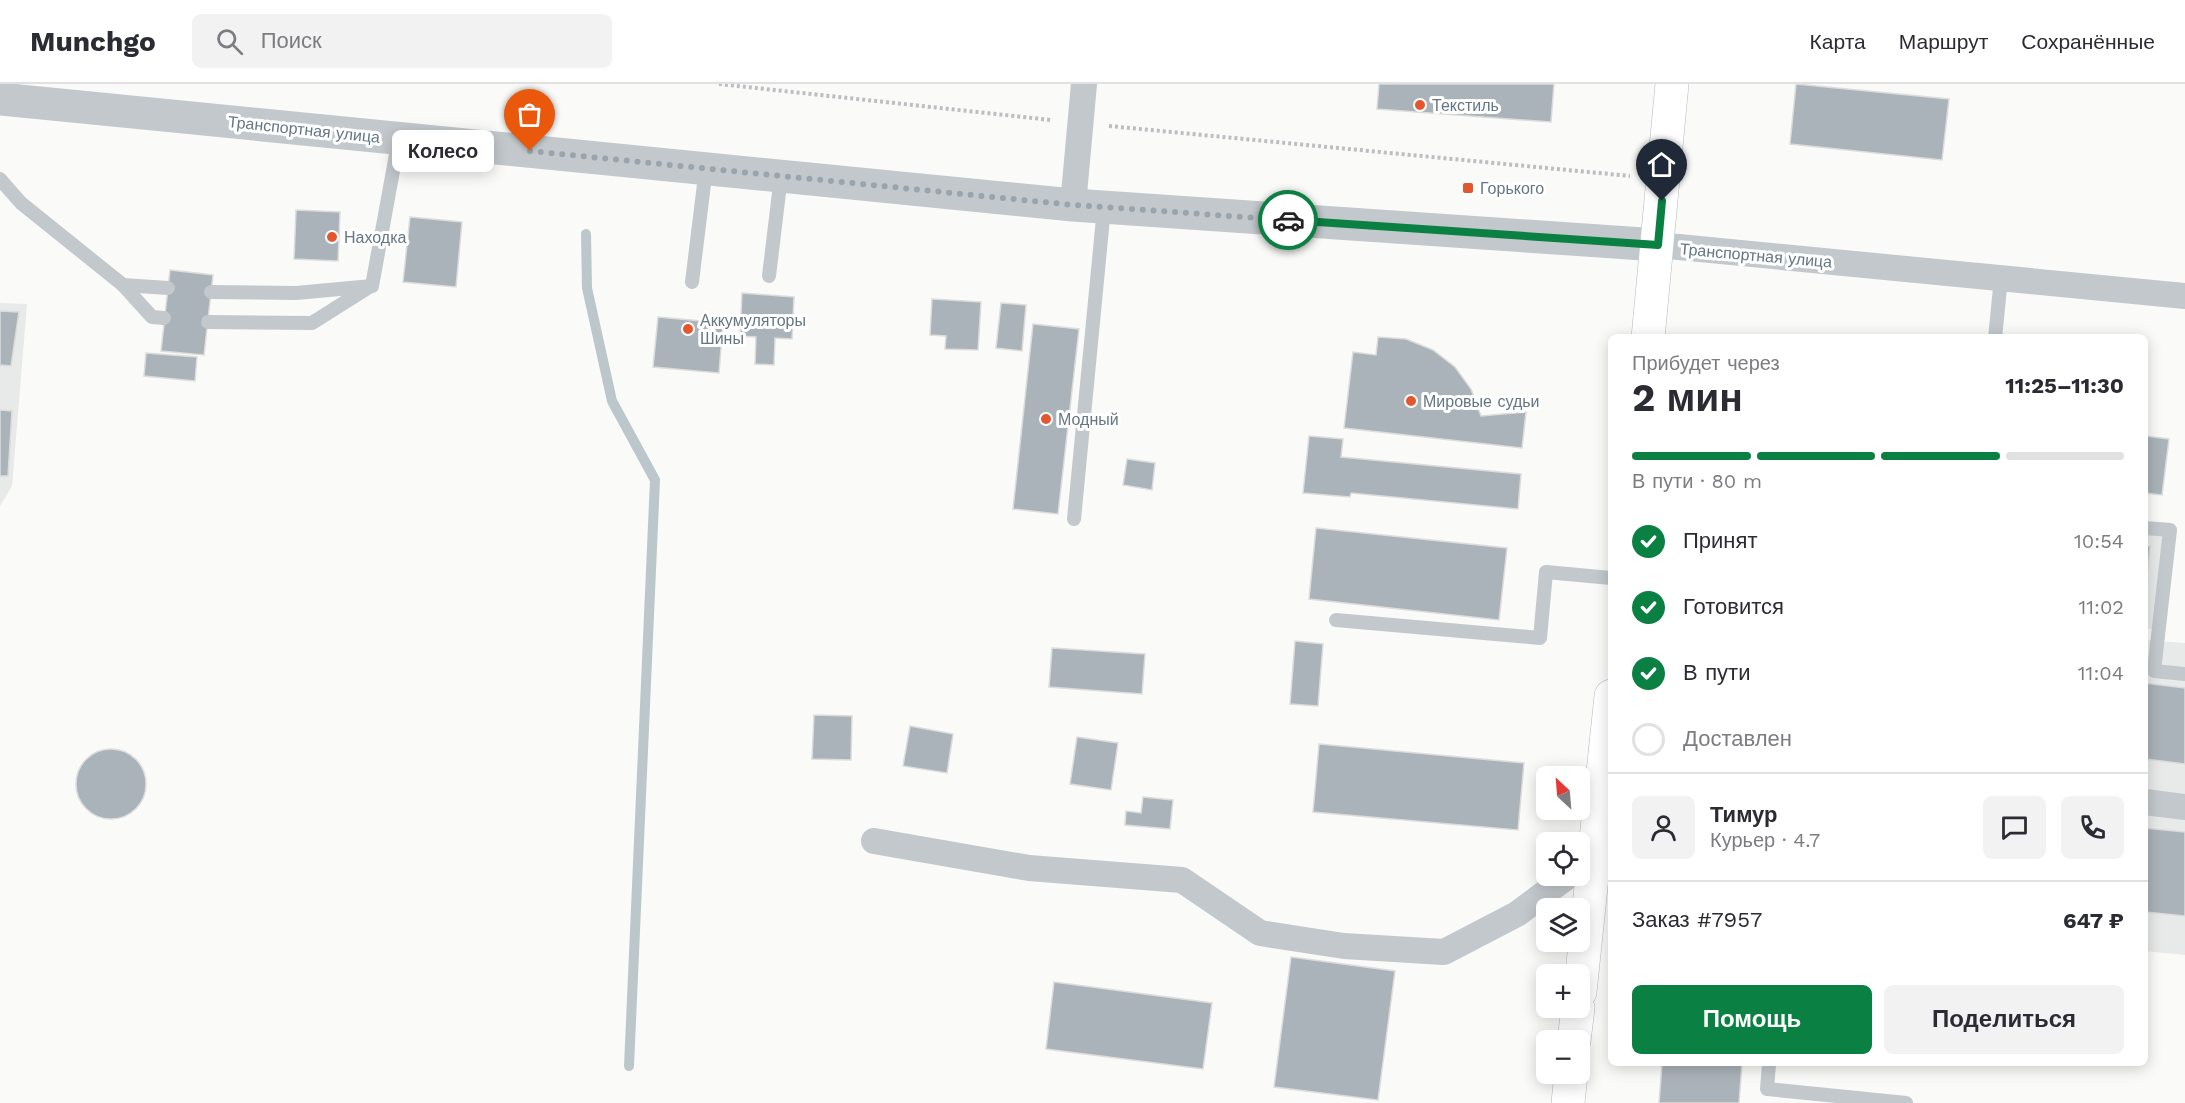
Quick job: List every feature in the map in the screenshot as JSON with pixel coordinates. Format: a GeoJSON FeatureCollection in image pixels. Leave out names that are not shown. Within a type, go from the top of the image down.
{"type":"FeatureCollection","features":[{"type":"Feature","properties":{"kind":"main road"},"geometry":{"type":"LineString","coordinates":[[1648,334],[1672,84]]}},
{"type":"Feature","properties":{"kind":"main road"},"geometry":{"type":"LineString","coordinates":[[1590,846],[1608,747]]}},
{"type":"Feature","properties":{"kind":"main road"},"geometry":{"type":"LineString","coordinates":[[1582,964],[1586,886]]}},
{"type":"Feature","properties":{"kind":"main road"},"geometry":{"type":"LineString","coordinates":[[1568,1103],[1570,1084]]}},
{"type":"Feature","properties":{"kind":"street"},"geometry":{"type":"LineString","coordinates":[[1084,84],[1081,123],[1089,206]]}},
{"type":"Feature","properties":{"kind":"street","name":"Транспортная улица"},"geometry":{"type":"LineString","coordinates":[[0,99],[1089,206],[1658,245],[2185,296]]}},
{"type":"Feature","properties":{"kind":"street"},"geometry":{"type":"LineString","coordinates":[[2148,802],[2185,807]]}},
{"type":"Feature","properties":{"kind":"street"},"geometry":{"type":"LineString","coordinates":[[874,841],[1029,868],[1182,880],[1260,933],[1344,946],[1444,952],[1517,914],[1555,886]]}},
{"type":"Feature","properties":{"kind":"lane"},"geometry":{"type":"LineString","coordinates":[[208,322],[312,323],[372,286],[399,138]]}},
{"type":"Feature","properties":{"kind":"lane"},"geometry":{"type":"LineString","coordinates":[[692,282],[706,168]]}},
{"type":"Feature","properties":{"kind":"lane"},"geometry":{"type":"LineString","coordinates":[[769,276],[781,176]]}},
{"type":"Feature","properties":{"kind":"lane"},"geometry":{"type":"LineString","coordinates":[[0,179],[21,203],[123,285],[152,317],[164,318]]}},
{"type":"Feature","properties":{"kind":"lane"},"geometry":{"type":"LineString","coordinates":[[1074,519],[1089,206]]}},
{"type":"Feature","properties":{"kind":"lane"},"geometry":{"type":"LineString","coordinates":[[1995,334],[2001,278]]}},
{"type":"Feature","properties":{"kind":"lane"},"geometry":{"type":"LineString","coordinates":[[123,285],[168,288]]}},
{"type":"Feature","properties":{"kind":"lane"},"geometry":{"type":"LineString","coordinates":[[211,292],[296,293],[372,286]]}},
{"type":"Feature","properties":{"kind":"lane"},"geometry":{"type":"LineString","coordinates":[[2148,528],[2170,530],[2154,671],[2185,674]]}},
{"type":"Feature","properties":{"kind":"lane"},"geometry":{"type":"LineString","coordinates":[[1336,620],[1540,638],[1546,572],[1608,578]]}},
{"type":"Feature","properties":{"kind":"lane"},"geometry":{"type":"LineString","coordinates":[[1769,1066],[1767,1089],[1906,1103]]}},
{"type":"Feature","properties":{"kind":"path"},"geometry":{"type":"LineString","coordinates":[[719,84],[1081,123],[1664,180]]}},
{"type":"Feature","properties":{"kind":"shaded area"},"geometry":{"type":"Polygon","coordinates":[[[0,303],[27,304],[12,486],[0,506],[0,303]]]}},
{"type":"Feature","properties":{"kind":"shaded area"},"geometry":{"type":"Polygon","coordinates":[[[2148,526],[2166,528],[2160,630],[2148,628],[2148,526]]]}},
{"type":"Feature","properties":{"kind":"shaded area"},"geometry":{"type":"Polygon","coordinates":[[[2148,640],[2185,643],[2185,955],[2148,951],[2148,640]]]}},
{"type":"Feature","properties":{"kind":"building"},"geometry":{"type":"Polygon","coordinates":[[[1379,84],[1554,84],[1551,122],[1377,109],[1379,84]]]}},
{"type":"Feature","properties":{"kind":"building"},"geometry":{"type":"Polygon","coordinates":[[[1796,84],[1949,99],[1942,160],[1790,144],[1796,84]]]}},
{"type":"Feature","properties":{"kind":"building"},"geometry":{"type":"Polygon","coordinates":[[[296,210],[340,212],[338,261],[294,259],[296,210]]]}},
{"type":"Feature","properties":{"kind":"building"},"geometry":{"type":"Polygon","coordinates":[[[410,217],[462,222],[456,287],[403,282],[410,217]]]}},
{"type":"Feature","properties":{"kind":"building"},"geometry":{"type":"Polygon","coordinates":[[[170,270],[213,275],[204,355],[161,351],[170,270]]]}},
{"type":"Feature","properties":{"kind":"building"},"geometry":{"type":"Polygon","coordinates":[[[742,293],[794,297],[792,339],[775,338],[774,365],[755,364],[756,337],[740,336],[742,293]]]}},
{"type":"Feature","properties":{"kind":"building"},"geometry":{"type":"Polygon","coordinates":[[[932,299],[981,302],[978,350],[945,349],[946,336],[930,335],[932,299]]]}},
{"type":"Feature","properties":{"kind":"building"},"geometry":{"type":"Polygon","coordinates":[[[1001,303],[1026,305],[1022,351],[996,348],[1001,303]]]}},
{"type":"Feature","properties":{"kind":"building"},"geometry":{"type":"Polygon","coordinates":[[[0,311],[19,312],[11,366],[0,365],[0,311]]]}},
{"type":"Feature","properties":{"kind":"building"},"geometry":{"type":"Polygon","coordinates":[[[658,317],[723,323],[719,373],[653,367],[658,317]]]}},
{"type":"Feature","properties":{"kind":"building","name":"Модный"},"geometry":{"type":"Polygon","coordinates":[[[1033,324],[1079,329],[1058,514],[1013,509],[1033,324]]]}},
{"type":"Feature","properties":{"kind":"building","name":"Мировые судьи"},"geometry":{"type":"Polygon","coordinates":[[[1378,337],[1406,339],[1433,350],[1455,367],[1471,389],[1481,416],[1526,412],[1522,448],[1344,428],[1353,352],[1376,355],[1378,337]]]}},
{"type":"Feature","properties":{"kind":"building"},"geometry":{"type":"Polygon","coordinates":[[[146,353],[197,357],[195,381],[144,376],[146,353]]]}},
{"type":"Feature","properties":{"kind":"building"},"geometry":{"type":"Polygon","coordinates":[[[0,410],[12,411],[8,476],[0,476],[0,410]]]}},
{"type":"Feature","properties":{"kind":"building"},"geometry":{"type":"Polygon","coordinates":[[[1309,436],[1343,439],[1341,457],[1521,474],[1518,509],[1351,493],[1350,497],[1303,493],[1309,436]]]}},
{"type":"Feature","properties":{"kind":"building"},"geometry":{"type":"Polygon","coordinates":[[[2148,436],[2169,439],[2162,495],[2148,493],[2148,436]]]}},
{"type":"Feature","properties":{"kind":"building"},"geometry":{"type":"Polygon","coordinates":[[[1127,459],[1155,463],[1152,490],[1123,485],[1127,459]]]}},
{"type":"Feature","properties":{"kind":"building"},"geometry":{"type":"Polygon","coordinates":[[[1316,528],[1507,548],[1499,620],[1309,599],[1316,528]]]}},
{"type":"Feature","properties":{"kind":"building"},"geometry":{"type":"Polygon","coordinates":[[[2148,546],[2150,546],[2148,570],[2148,546]]]}},
{"type":"Feature","properties":{"kind":"building"},"geometry":{"type":"Polygon","coordinates":[[[1295,641],[1323,644],[1318,706],[1290,704],[1295,641]]]}},
{"type":"Feature","properties":{"kind":"building"},"geometry":{"type":"Polygon","coordinates":[[[1052,648],[1145,654],[1142,694],[1049,687],[1052,648]]]}},
{"type":"Feature","properties":{"kind":"building"},"geometry":{"type":"Polygon","coordinates":[[[2148,683],[2185,688],[2185,764],[2148,759],[2148,683]]]}},
{"type":"Feature","properties":{"kind":"building"},"geometry":{"type":"Polygon","coordinates":[[[814,715],[852,716],[851,760],[812,759],[814,715]]]}},
{"type":"Feature","properties":{"kind":"building"},"geometry":{"type":"Polygon","coordinates":[[[910,726],[953,734],[947,773],[903,766],[910,726]]]}},
{"type":"Feature","properties":{"kind":"building"},"geometry":{"type":"Polygon","coordinates":[[[1077,737],[1118,743],[1111,790],[1070,784],[1077,737]]]}},
{"type":"Feature","properties":{"kind":"building"},"geometry":{"type":"Polygon","coordinates":[[[1319,744],[1524,763],[1518,830],[1313,812],[1319,744]]]}},
{"type":"Feature","properties":{"kind":"building"},"geometry":{"type":"Polygon","coordinates":[[[111,749],[130,755],[140,765],[146,784],[140,803],[130,813],[111,819],[92,813],[82,803],[76,784],[82,765],[92,755],[111,749]]]}},
{"type":"Feature","properties":{"kind":"building"},"geometry":{"type":"Polygon","coordinates":[[[1143,797],[1173,800],[1170,829],[1125,825],[1126,811],[1141,813],[1143,797]]]}},
{"type":"Feature","properties":{"kind":"building"},"geometry":{"type":"Polygon","coordinates":[[[2148,828],[2185,832],[2185,916],[2148,912],[2148,828]]]}},
{"type":"Feature","properties":{"kind":"building"},"geometry":{"type":"Polygon","coordinates":[[[1291,957],[1395,971],[1378,1100],[1274,1087],[1291,957]]]}},
{"type":"Feature","properties":{"kind":"building"},"geometry":{"type":"Polygon","coordinates":[[[1054,982],[1212,1003],[1203,1069],[1046,1049],[1054,982]]]}},
{"type":"Feature","properties":{"kind":"building"},"geometry":{"type":"Polygon","coordinates":[[[1662,1066],[1742,1066],[1739,1103],[1659,1103],[1662,1066]]]}},
{"type":"Feature","properties":{"kind":"waterway"},"geometry":{"type":"LineString","coordinates":[[586,234],[587,288],[612,401],[655,480],[629,1066]]}},
{"type":"Feature","properties":{"kind":"way so far"},"geometry":{"type":"LineString","coordinates":[[530,151],[1073,205],[1288,220]]}},
{"type":"Feature","properties":{"kind":"place","name":"Текстиль"},"geometry":{"type":"Point","coordinates":[1420,105]}},
{"type":"Feature","properties":{"kind":"place","name":"Колесо"},"geometry":{"type":"Point","coordinates":[530,151]}},
{"type":"Feature","properties":{"kind":"place","name":"Горького"},"geometry":{"type":"Point","coordinates":[1468,188]}},
{"type":"Feature","properties":{"kind":"place","name":"Находка"},"geometry":{"type":"Point","coordinates":[332,237]}},
{"type":"Feature","properties":{"kind":"place","name":"Аккумуляторы Шины"},"geometry":{"type":"Point","coordinates":[688,329]}},
{"type":"Feature","properties":{"kind":"place","name":"Мировые судьи"},"geometry":{"type":"Point","coordinates":[1411,401]}},
{"type":"Feature","properties":{"kind":"place","name":"Модный"},"geometry":{"type":"Point","coordinates":[1046,419]}},
{"type":"Feature","properties":{"kind":"route"},"geometry":{"type":"LineString","coordinates":[[1288,220],[1658,245],[1662,201]]}}]}
